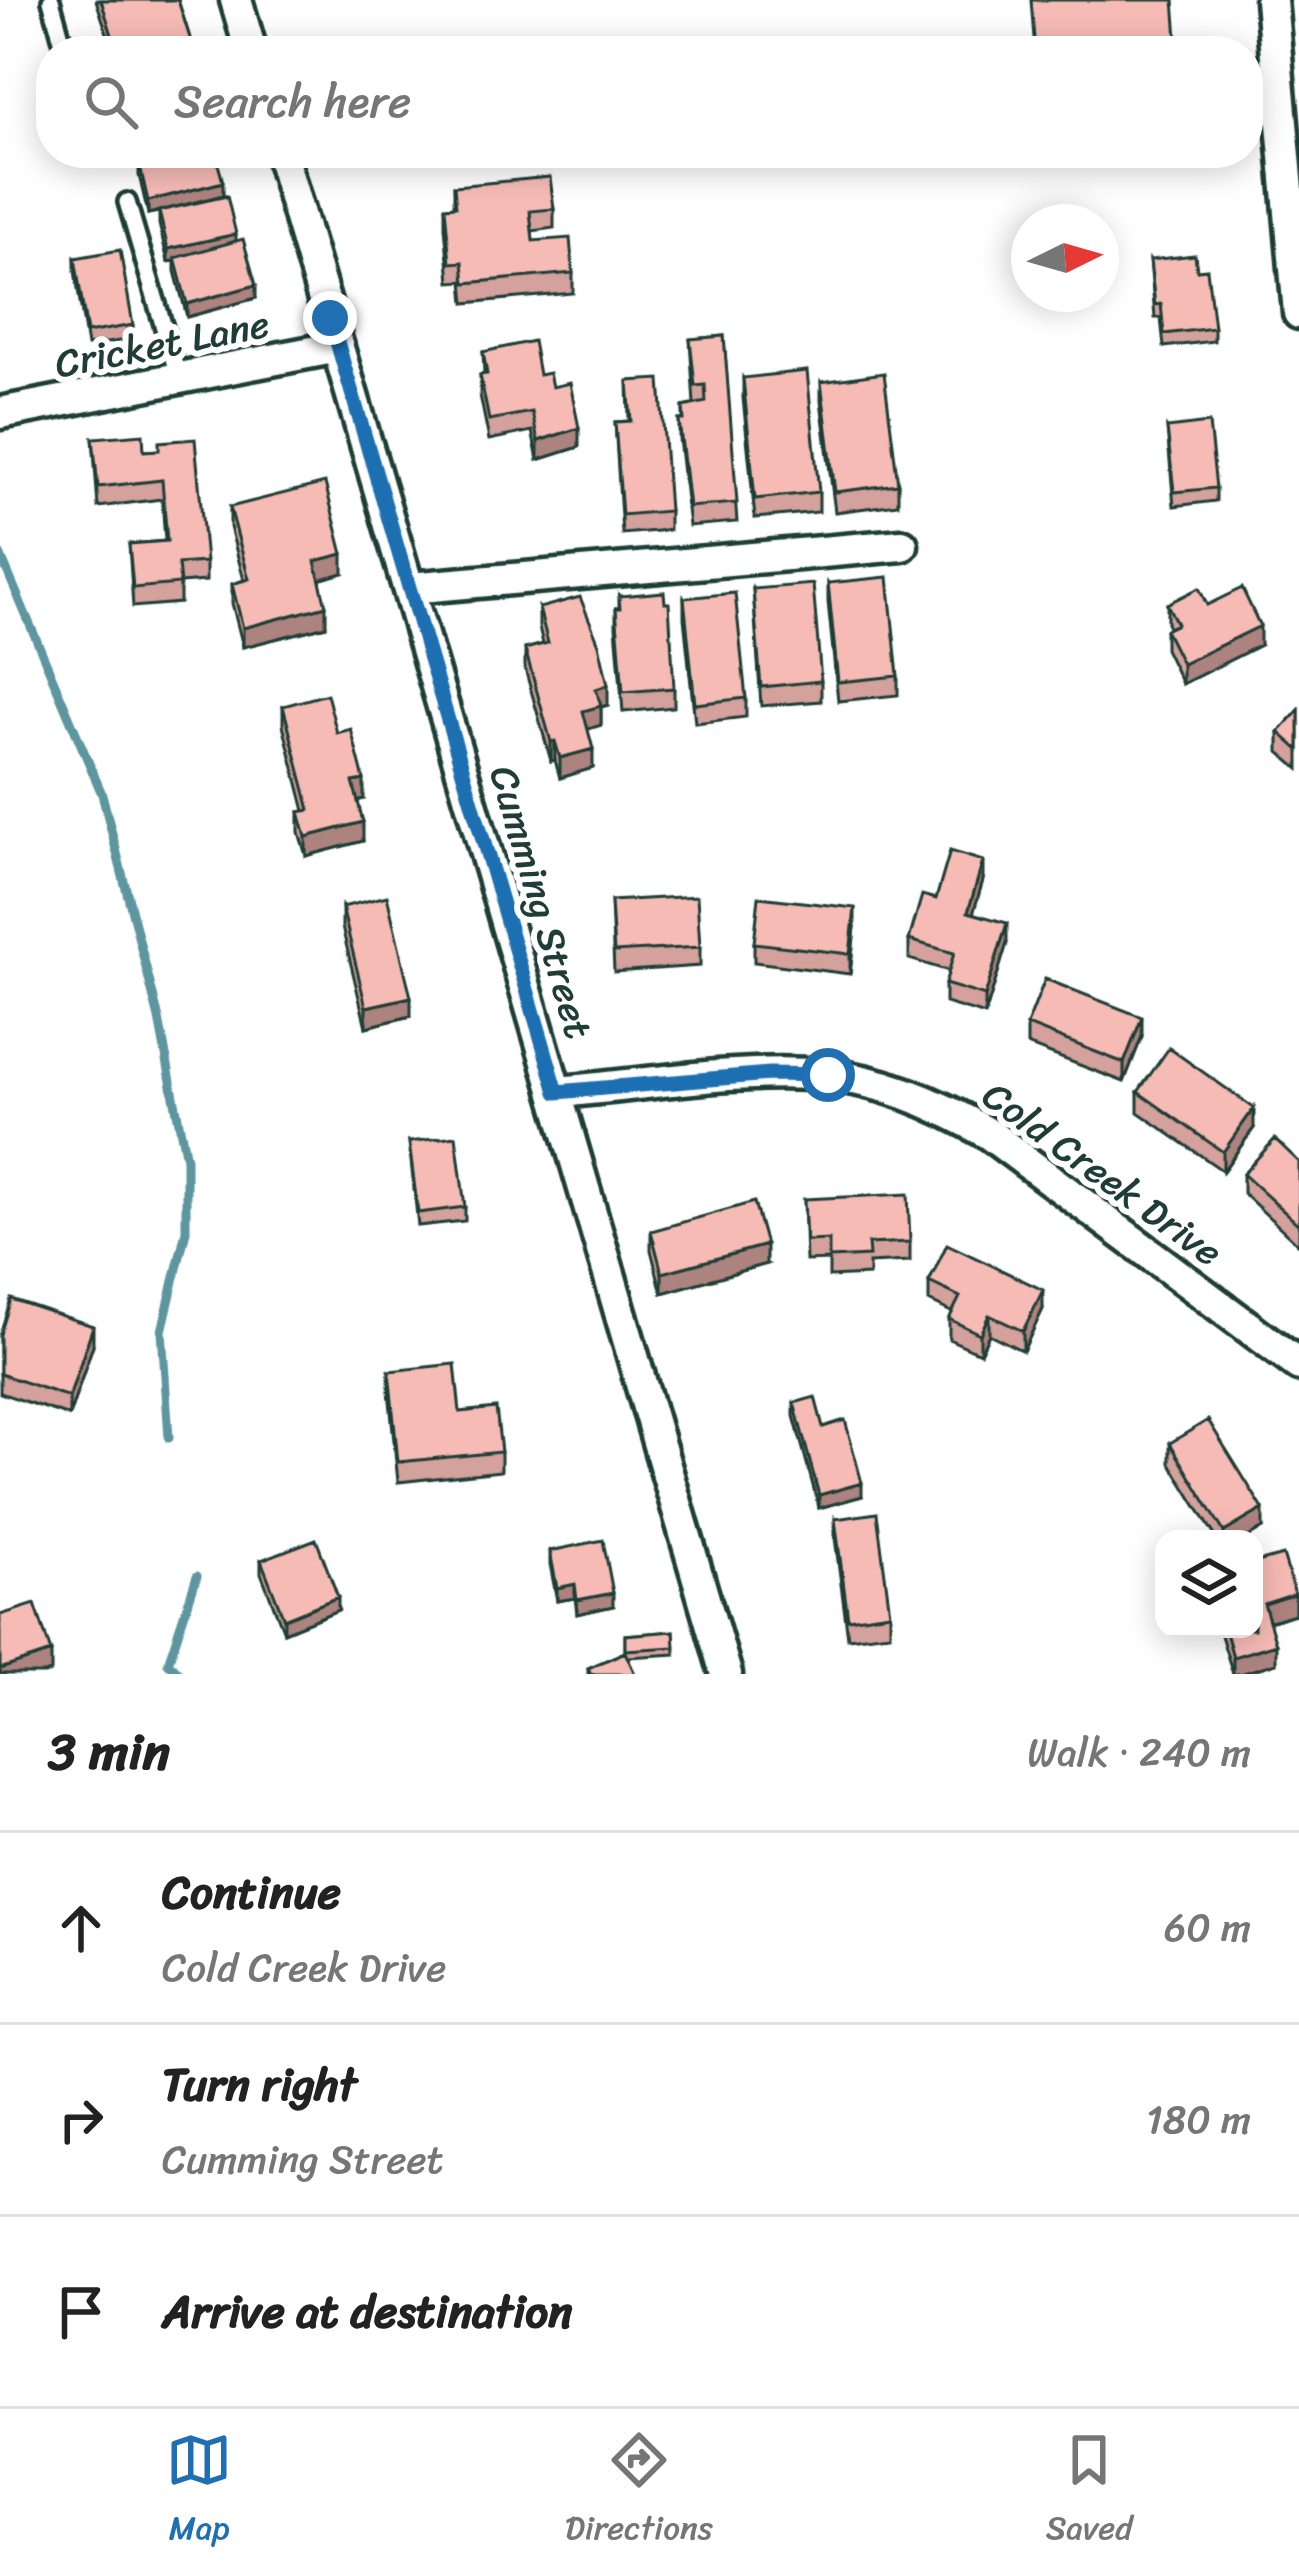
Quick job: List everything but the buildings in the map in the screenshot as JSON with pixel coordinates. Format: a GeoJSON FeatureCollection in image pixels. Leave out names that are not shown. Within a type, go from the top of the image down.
{"type":"FeatureCollection","features":[{"type":"Feature","properties":{"kind":"street"},"geometry":{"type":"LineString","coordinates":[[236,0],[247,36]]}},
{"type":"Feature","properties":{"kind":"street"},"geometry":{"type":"LineString","coordinates":[[1271,0],[1299,314]]}},
{"type":"Feature","properties":{"kind":"street","name":"Cumming Street"},"geometry":{"type":"LineString","coordinates":[[285,168],[726,1674]]}},
{"type":"Feature","properties":{"kind":"street","name":"Cricket Lane"},"geometry":{"type":"LineString","coordinates":[[0,413],[338,347]]}},
{"type":"Feature","properties":{"kind":"street"},"geometry":{"type":"LineString","coordinates":[[409,588],[902,545]]}},
{"type":"Feature","properties":{"kind":"street","name":"Cold Creek Drive"},"geometry":{"type":"LineString","coordinates":[[557,1092],[769,1074],[828,1075],[909,1094],[988,1134],[1299,1365]]}},
{"type":"Feature","properties":{"kind":"lane"},"geometry":{"type":"LineString","coordinates":[[51,0],[61,36]]}},
{"type":"Feature","properties":{"kind":"lane"},"geometry":{"type":"LineString","coordinates":[[127,202],[179,379]]}},
{"type":"Feature","properties":{"kind":"waterway"},"geometry":{"type":"LineString","coordinates":[[0,554],[102,794],[159,1019],[186,1159],[186,1231],[162,1331],[169,1438]]}},
{"type":"Feature","properties":{"kind":"waterway"},"geometry":{"type":"LineString","coordinates":[[181,1674],[168,1663],[197,1576]]}},
{"type":"Feature","properties":{"kind":"route"},"geometry":{"type":"LineString","coordinates":[[330,318],[557,1092],[769,1074],[828,1075]]}}]}
